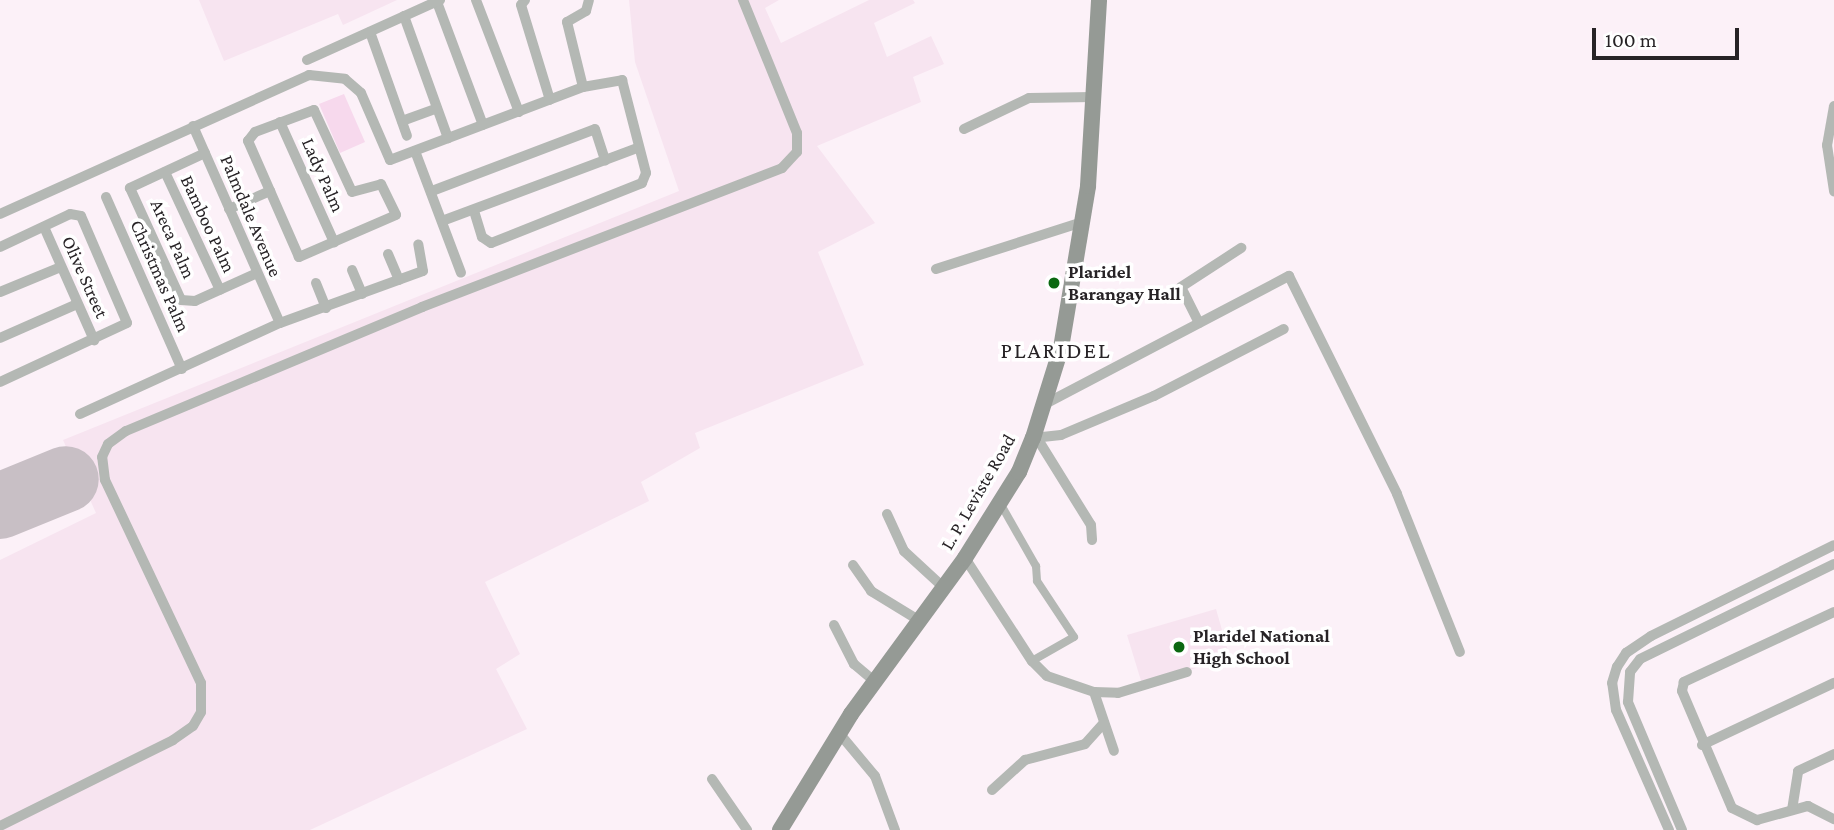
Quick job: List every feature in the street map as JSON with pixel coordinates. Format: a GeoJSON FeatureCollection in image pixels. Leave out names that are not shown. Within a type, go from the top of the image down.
{"type":"FeatureCollection","features":[{"type":"Feature","properties":{"kind":"main road","name":"L. P. Leviste Road"},"geometry":{"type":"LineString","coordinates":[[780,830],[874,681],[965,558],[1000,503],[1035,438],[1061,348],[1082,222],[1099,0]]}},
{"type":"Feature","properties":{"kind":"street"},"geometry":{"type":"LineString","coordinates":[[476,0],[519,111]]}},
{"type":"Feature","properties":{"kind":"street"},"geometry":{"type":"LineString","coordinates":[[525,0],[521,5],[550,100]]}},
{"type":"Feature","properties":{"kind":"street"},"geometry":{"type":"LineString","coordinates":[[583,87],[567,22],[586,11],[589,0]]}},
{"type":"Feature","properties":{"kind":"street"},"geometry":{"type":"LineString","coordinates":[[0,825],[173,740],[193,726],[201,712],[201,683],[105,480],[102,465],[108,444],[126,431],[422,307],[782,168],[797,152],[797,133],[743,0]]}},
{"type":"Feature","properties":{"kind":"street"},"geometry":{"type":"LineString","coordinates":[[307,60],[439,1],[483,125]]}},
{"type":"Feature","properties":{"kind":"street"},"geometry":{"type":"LineString","coordinates":[[404,16],[448,138]]}},
{"type":"Feature","properties":{"kind":"street"},"geometry":{"type":"LineString","coordinates":[[370,33],[407,136]]}},
{"type":"Feature","properties":{"kind":"street"},"geometry":{"type":"LineString","coordinates":[[0,214],[309,75],[325,74],[345,79],[361,93],[390,160],[583,87],[622,79],[637,148],[646,173],[642,183],[491,243],[482,237],[474,210]]}},
{"type":"Feature","properties":{"kind":"street"},"geometry":{"type":"LineString","coordinates":[[964,129],[1033,97],[1093,97]]}},
{"type":"Feature","properties":{"kind":"street"},"geometry":{"type":"LineString","coordinates":[[1834,106],[1826,145],[1834,191]]}},
{"type":"Feature","properties":{"kind":"street"},"geometry":{"type":"LineString","coordinates":[[402,121],[437,108]]}},
{"type":"Feature","properties":{"kind":"street"},"geometry":{"type":"LineString","coordinates":[[314,110],[352,192],[381,184],[396,215],[299,257],[248,141],[255,132],[280,122],[314,110]]}},
{"type":"Feature","properties":{"kind":"street","name":"Lady Palm"},"geometry":{"type":"LineString","coordinates":[[280,122],[334,242]]}},
{"type":"Feature","properties":{"kind":"street","name":"Palmdale Avenue"},"geometry":{"type":"LineString","coordinates":[[193,126],[279,322]]}},
{"type":"Feature","properties":{"kind":"street"},"geometry":{"type":"LineString","coordinates":[[432,191],[595,129],[605,160]]}},
{"type":"Feature","properties":{"kind":"street"},"geometry":{"type":"LineString","coordinates":[[442,221],[637,148]]}},
{"type":"Feature","properties":{"kind":"street"},"geometry":{"type":"LineString","coordinates":[[415,151],[461,273]]}},
{"type":"Feature","properties":{"kind":"street"},"geometry":{"type":"LineString","coordinates":[[165,172],[205,153]]}},
{"type":"Feature","properties":{"kind":"street","name":"Areca Palm"},"geometry":{"type":"LineString","coordinates":[[165,172],[130,188],[186,303],[220,290]]}},
{"type":"Feature","properties":{"kind":"street","name":"Bamboo Palm"},"geometry":{"type":"LineString","coordinates":[[165,172],[220,290]]}},
{"type":"Feature","properties":{"kind":"street"},"geometry":{"type":"LineString","coordinates":[[229,209],[270,191]]}},
{"type":"Feature","properties":{"kind":"street","name":"Christmas Palm"},"geometry":{"type":"LineString","coordinates":[[106,197],[182,369]]}},
{"type":"Feature","properties":{"kind":"street"},"geometry":{"type":"LineString","coordinates":[[0,247],[70,214],[81,216],[127,319],[94,341],[0,382]]}},
{"type":"Feature","properties":{"kind":"street"},"geometry":{"type":"LineString","coordinates":[[936,269],[1082,222]]}},
{"type":"Feature","properties":{"kind":"street","name":"Olive Street"},"geometry":{"type":"LineString","coordinates":[[44,227],[94,341]]}},
{"type":"Feature","properties":{"kind":"street"},"geometry":{"type":"LineString","coordinates":[[80,414],[279,322],[326,308],[399,280],[426,266],[418,244]]}},
{"type":"Feature","properties":{"kind":"street"},"geometry":{"type":"LineString","coordinates":[[1199,323],[1181,287],[1241,248]]}},
{"type":"Feature","properties":{"kind":"street"},"geometry":{"type":"LineString","coordinates":[[388,254],[399,280]]}},
{"type":"Feature","properties":{"kind":"street"},"geometry":{"type":"LineString","coordinates":[[0,292],[61,267]]}},
{"type":"Feature","properties":{"kind":"street"},"geometry":{"type":"LineString","coordinates":[[352,270],[362,294]]}},
{"type":"Feature","properties":{"kind":"street"},"geometry":{"type":"LineString","coordinates":[[220,290],[257,273]]}},
{"type":"Feature","properties":{"kind":"street"},"geometry":{"type":"LineString","coordinates":[[1043,405],[1289,276],[1397,494],[1460,652]]}},
{"type":"Feature","properties":{"kind":"street"},"geometry":{"type":"LineString","coordinates":[[316,283],[326,308]]}},
{"type":"Feature","properties":{"kind":"street"},"geometry":{"type":"LineString","coordinates":[[0,338],[78,304]]}},
{"type":"Feature","properties":{"kind":"street"},"geometry":{"type":"LineString","coordinates":[[1092,540],[1091,525],[1035,438],[1061,435],[1154,396],[1284,328]]}},
{"type":"Feature","properties":{"kind":"street"},"geometry":{"type":"LineString","coordinates":[[1000,503],[1036,566],[1037,581],[1074,637],[1032,661]]}},
{"type":"Feature","properties":{"kind":"street"},"geometry":{"type":"LineString","coordinates":[[887,513],[904,551],[943,587]]}},
{"type":"Feature","properties":{"kind":"street"},"geometry":{"type":"LineString","coordinates":[[1669,830],[1616,710],[1612,683],[1617,667],[1626,653],[1651,636],[1834,545]]}},
{"type":"Feature","properties":{"kind":"street"},"geometry":{"type":"LineString","coordinates":[[965,558],[1032,661],[1047,676],[1094,692],[1118,693],[1187,672]]}},
{"type":"Feature","properties":{"kind":"street"},"geometry":{"type":"LineString","coordinates":[[1682,830],[1628,702],[1630,672],[1640,659],[1834,564]]}},
{"type":"Feature","properties":{"kind":"street"},"geometry":{"type":"LineString","coordinates":[[853,565],[871,591],[920,621]]}},
{"type":"Feature","properties":{"kind":"street"},"geometry":{"type":"LineString","coordinates":[[1834,612],[1684,682],[1684,701],[1702,745],[1725,796],[1739,813],[1757,820],[1808,806],[1834,819]]}},
{"type":"Feature","properties":{"kind":"street"},"geometry":{"type":"LineString","coordinates":[[834,625],[854,664],[874,681]]}},
{"type":"Feature","properties":{"kind":"street"},"geometry":{"type":"LineString","coordinates":[[1702,745],[1834,683]]}},
{"type":"Feature","properties":{"kind":"street"},"geometry":{"type":"LineString","coordinates":[[1094,692],[1114,751]]}},
{"type":"Feature","properties":{"kind":"street"},"geometry":{"type":"LineString","coordinates":[[992,790],[1026,760],[1085,744],[1104,723]]}},
{"type":"Feature","properties":{"kind":"street"},"geometry":{"type":"LineString","coordinates":[[839,733],[875,776],[895,830]]}},
{"type":"Feature","properties":{"kind":"street"},"geometry":{"type":"LineString","coordinates":[[1792,810],[1798,771],[1834,754]]}},
{"type":"Feature","properties":{"kind":"street"},"geometry":{"type":"LineString","coordinates":[[712,779],[747,830]]}},
{"type":"Feature","properties":{"kind":"shaded area"},"geometry":{"type":"Polygon","coordinates":[[[199,0],[397,0],[343,25],[338,14],[224,61],[199,0]]]}},
{"type":"Feature","properties":{"kind":"shaded area"},"geometry":{"type":"Polygon","coordinates":[[[629,0],[779,0],[765,8],[781,43],[869,0],[913,0],[915,3],[874,23],[887,57],[931,36],[944,64],[913,77],[921,102],[817,146],[875,223],[818,252],[864,365],[695,433],[700,448],[641,482],[649,501],[485,582],[520,654],[496,669],[527,729],[310,830],[0,830],[0,560],[96,513],[63,440],[679,191],[635,62],[629,0]]]}},
{"type":"Feature","properties":{"kind":"shaded area"},"geometry":{"type":"Polygon","coordinates":[[[344,94],[365,142],[340,153],[319,104],[344,94]]]}},
{"type":"Feature","properties":{"kind":"shaded area","name":"Plaridel National High School"},"geometry":{"type":"Polygon","coordinates":[[[1216,609],[1230,658],[1142,684],[1127,635],[1216,609]]]}},
{"type":"Feature","properties":{"kind":"runway"},"geometry":{"type":"LineString","coordinates":[[0,506],[66,479]]}},
{"type":"Feature","properties":{"kind":"place","name":"Plaridel Barangay Hall"},"geometry":{"type":"Point","coordinates":[1054,283]}},
{"type":"Feature","properties":{"kind":"place","name":"Plaridel National High School"},"geometry":{"type":"Point","coordinates":[1179,647]}},
{"type":"Feature","properties":{"kind":"district","name":"PLARIDEL"},"geometry":{"type":"Point","coordinates":[1056,350]}}]}
